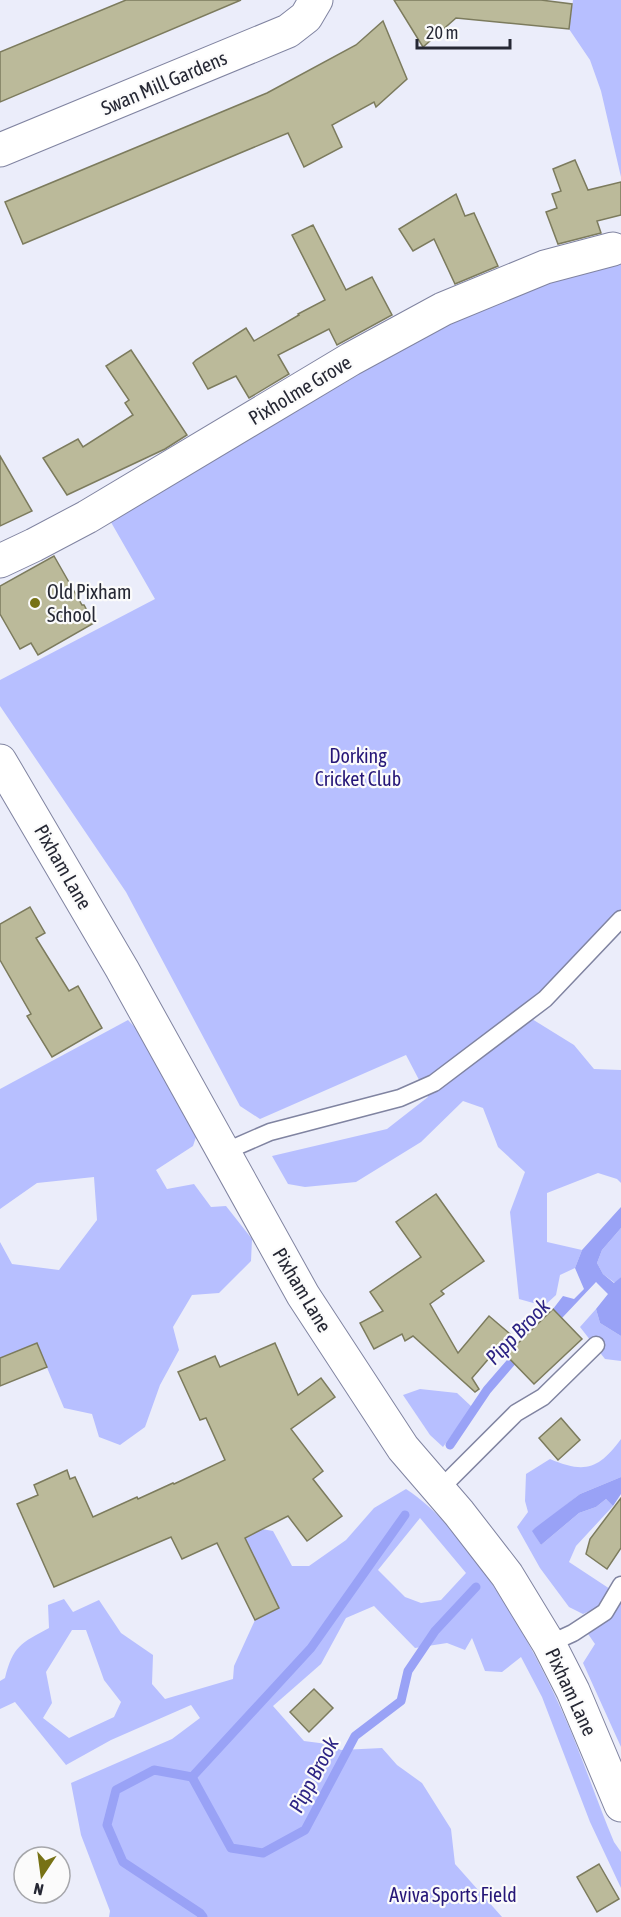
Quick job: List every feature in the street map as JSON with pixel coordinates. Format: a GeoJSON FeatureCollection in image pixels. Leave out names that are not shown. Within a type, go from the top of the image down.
{"type":"FeatureCollection","features":[{"type":"Feature","properties":{"kind":"main road","name":"Swan Mill Gardens"},"geometry":{"type":"LineString","coordinates":[[0,150],[288,31],[306,17],[316,0]]}},
{"type":"Feature","properties":{"kind":"main road","name":"Pixholme Grove"},"geometry":{"type":"LineString","coordinates":[[0,561],[87,517],[351,359],[443,309],[545,267],[613,249]]}},
{"type":"Feature","properties":{"kind":"main road","name":"Pixham Lane"},"geometry":{"type":"LineString","coordinates":[[0,760],[117,961],[303,1295],[403,1448],[459,1513],[507,1575],[549,1644],[573,1691],[621,1805]]}},
{"type":"Feature","properties":{"kind":"lane"},"geometry":{"type":"LineString","coordinates":[[224,1152],[270,1132],[400,1098],[434,1083],[545,999],[621,919]]}},
{"type":"Feature","properties":{"kind":"lane"},"geometry":{"type":"LineString","coordinates":[[438,1491],[516,1413],[543,1397],[596,1345]]}},
{"type":"Feature","properties":{"kind":"lane"},"geometry":{"type":"LineString","coordinates":[[549,1644],[573,1633],[604,1612],[621,1585]]}},
{"type":"Feature","properties":{"kind":"green space"},"geometry":{"type":"Polygon","coordinates":[[[573,0],[621,0],[621,177],[601,91],[590,60],[569,29],[573,0]]]}},
{"type":"Feature","properties":{"kind":"green space","name":"Dorking Cricket Club"},"geometry":{"type":"Polygon","coordinates":[[[621,261],[621,931],[555,1000],[532,1019],[574,1045],[594,1069],[621,1070],[621,1183],[617,1179],[598,1173],[547,1193],[547,1242],[582,1250],[575,1268],[560,1275],[556,1295],[544,1306],[519,1299],[510,1212],[525,1172],[498,1147],[483,1108],[463,1101],[421,1142],[356,1182],[305,1187],[288,1184],[272,1156],[387,1129],[428,1097],[406,1055],[260,1119],[240,1106],[126,892],[0,706],[0,680],[155,599],[108,517],[272,416],[536,279],[621,261]]]}},
{"type":"Feature","properties":{"kind":"green space"},"geometry":{"type":"Polygon","coordinates":[[[128,1020],[148,1041],[197,1134],[193,1146],[156,1170],[167,1189],[194,1184],[211,1207],[226,1206],[252,1239],[251,1261],[219,1293],[192,1295],[173,1327],[179,1350],[160,1385],[145,1427],[120,1445],[99,1437],[92,1414],[64,1408],[37,1344],[0,1358],[0,1242],[12,1264],[59,1270],[97,1220],[94,1177],[37,1183],[0,1209],[0,1089],[128,1020]]]}},
{"type":"Feature","properties":{"kind":"green space"},"geometry":{"type":"Polygon","coordinates":[[[621,1228],[621,1277],[615,1283],[603,1274],[597,1263],[602,1250],[621,1228]]]}},
{"type":"Feature","properties":{"kind":"green space"},"geometry":{"type":"Polygon","coordinates":[[[596,1309],[600,1323],[621,1336],[621,1361],[605,1359],[580,1327],[596,1309]]]}},
{"type":"Feature","properties":{"kind":"green space"},"geometry":{"type":"Polygon","coordinates":[[[420,1389],[457,1393],[472,1407],[443,1447],[430,1435],[403,1395],[420,1389]]]}},
{"type":"Feature","properties":{"kind":"green space"},"geometry":{"type":"Polygon","coordinates":[[[621,1439],[621,1477],[580,1494],[533,1531],[541,1545],[579,1513],[596,1507],[606,1499],[613,1506],[576,1546],[569,1562],[610,1589],[601,1606],[583,1614],[569,1607],[540,1568],[517,1527],[528,1512],[525,1501],[526,1474],[550,1459],[573,1466],[590,1466],[606,1457],[621,1439]]]}},
{"type":"Feature","properties":{"kind":"green space","name":"Aviva Sports Field"},"geometry":{"type":"Polygon","coordinates":[[[406,1489],[437,1514],[454,1533],[502,1599],[524,1635],[553,1692],[576,1743],[614,1842],[621,1852],[621,1888],[590,1822],[542,1697],[521,1657],[502,1672],[485,1671],[472,1638],[465,1650],[447,1643],[415,1648],[374,1606],[346,1618],[321,1664],[273,1706],[304,1741],[327,1744],[341,1750],[382,1748],[397,1765],[422,1783],[451,1829],[455,1864],[502,1917],[109,1917],[110,1911],[81,1835],[71,1783],[172,1739],[200,1718],[191,1705],[111,1740],[66,1765],[15,1702],[0,1709],[0,1681],[5,1678],[15,1652],[25,1642],[49,1628],[48,1605],[64,1599],[73,1612],[99,1600],[121,1633],[153,1655],[152,1684],[165,1699],[233,1679],[234,1666],[255,1620],[241,1539],[262,1529],[273,1531],[292,1566],[309,1566],[346,1540],[374,1508],[406,1489]],[[420,1518],[378,1570],[405,1597],[421,1603],[441,1600],[466,1573],[420,1518]],[[72,1630],[46,1672],[52,1703],[43,1718],[69,1738],[114,1717],[121,1702],[104,1680],[86,1630],[72,1630]]]}},
{"type":"Feature","properties":{"kind":"green space"},"geometry":{"type":"Polygon","coordinates":[[[621,1602],[621,1747],[583,1663],[595,1644],[586,1631],[610,1619],[621,1602]]]}},
{"type":"Feature","properties":{"kind":"shaded area"},"geometry":{"type":"Polygon","coordinates":[[[621,1207],[621,1228],[602,1250],[597,1263],[603,1274],[614,1283],[621,1277],[621,1336],[600,1323],[596,1309],[608,1294],[596,1282],[562,1318],[553,1309],[563,1296],[574,1299],[584,1289],[575,1268],[582,1250],[621,1207]]]}},
{"type":"Feature","properties":{"kind":"shaded area"},"geometry":{"type":"Polygon","coordinates":[[[621,1477],[621,1494],[613,1506],[606,1499],[596,1507],[579,1513],[541,1545],[532,1531],[535,1528],[580,1494],[621,1477]]]}},
{"type":"Feature","properties":{"kind":"building"},"geometry":{"type":"Polygon","coordinates":[[[126,0],[241,0],[0,102],[0,52],[126,0]]]}},
{"type":"Feature","properties":{"kind":"building"},"geometry":{"type":"Polygon","coordinates":[[[394,0],[541,0],[572,4],[569,29],[456,18],[423,47],[394,0]]]}},
{"type":"Feature","properties":{"kind":"building"},"geometry":{"type":"Polygon","coordinates":[[[383,21],[407,79],[376,107],[374,102],[332,125],[342,147],[304,167],[288,133],[23,244],[5,202],[267,93],[356,45],[383,21]]]}},
{"type":"Feature","properties":{"kind":"building"},"geometry":{"type":"Polygon","coordinates":[[[575,160],[588,190],[621,182],[621,215],[597,221],[601,233],[558,244],[546,212],[557,208],[552,194],[561,191],[553,169],[575,160]]]}},
{"type":"Feature","properties":{"kind":"building"},"geometry":{"type":"Polygon","coordinates":[[[456,194],[465,216],[474,213],[498,266],[455,284],[434,239],[413,251],[399,229],[456,194]]]}},
{"type":"Feature","properties":{"kind":"building"},"geometry":{"type":"Polygon","coordinates":[[[313,225],[346,290],[372,277],[392,315],[337,345],[329,329],[278,355],[289,374],[249,398],[236,376],[208,389],[193,363],[196,360],[246,328],[254,341],[325,300],[292,235],[313,225]]]}},
{"type":"Feature","properties":{"kind":"building"},"geometry":{"type":"Polygon","coordinates":[[[131,350],[187,435],[165,449],[67,495],[43,458],[78,439],[83,447],[133,415],[125,403],[129,400],[106,366],[131,350]]]}},
{"type":"Feature","properties":{"kind":"building"},"geometry":{"type":"Polygon","coordinates":[[[0,456],[32,511],[0,526],[0,456]]]}},
{"type":"Feature","properties":{"kind":"building","name":"Old Pixham School"},"geometry":{"type":"Polygon","coordinates":[[[54,556],[94,623],[38,655],[31,643],[20,649],[0,614],[0,586],[54,556]]]}},
{"type":"Feature","properties":{"kind":"building"},"geometry":{"type":"Polygon","coordinates":[[[30,907],[45,933],[36,938],[69,991],[78,986],[102,1028],[52,1057],[27,1016],[31,1014],[0,960],[0,924],[30,907]]]}},
{"type":"Feature","properties":{"kind":"building"},"geometry":{"type":"Polygon","coordinates":[[[436,1194],[484,1261],[441,1291],[444,1294],[430,1304],[458,1353],[489,1316],[510,1334],[472,1378],[479,1389],[475,1392],[413,1336],[405,1341],[402,1334],[374,1349],[360,1323],[383,1311],[370,1292],[421,1257],[396,1222],[436,1194]]]}},
{"type":"Feature","properties":{"kind":"building"},"geometry":{"type":"Polygon","coordinates":[[[553,1309],[582,1339],[534,1384],[506,1355],[553,1309]]]}},
{"type":"Feature","properties":{"kind":"building"},"geometry":{"type":"Polygon","coordinates":[[[37,1343],[47,1367],[0,1386],[0,1358],[37,1343]]]}},
{"type":"Feature","properties":{"kind":"building"},"geometry":{"type":"Polygon","coordinates":[[[275,1343],[298,1395],[321,1378],[335,1397],[291,1429],[323,1471],[313,1479],[342,1516],[307,1541],[288,1516],[245,1538],[279,1608],[255,1620],[217,1543],[182,1559],[171,1537],[54,1587],[17,1504],[38,1495],[34,1485],[67,1470],[70,1479],[75,1477],[93,1517],[137,1497],[138,1499],[174,1484],[225,1460],[206,1418],[200,1420],[178,1372],[215,1356],[220,1367],[275,1343]]]}},
{"type":"Feature","properties":{"kind":"building"},"geometry":{"type":"Polygon","coordinates":[[[561,1418],[580,1440],[558,1460],[539,1438],[561,1418]]]}},
{"type":"Feature","properties":{"kind":"building"},"geometry":{"type":"Polygon","coordinates":[[[621,1498],[621,1548],[607,1569],[586,1554],[590,1539],[621,1498]]]}},
{"type":"Feature","properties":{"kind":"building"},"geometry":{"type":"Polygon","coordinates":[[[314,1689],[333,1708],[309,1732],[290,1712],[314,1689]]]}},
{"type":"Feature","properties":{"kind":"building"},"geometry":{"type":"Polygon","coordinates":[[[599,1864],[619,1899],[597,1912],[577,1877],[599,1864]]]}},
{"type":"Feature","properties":{"kind":"waterway","name":"Pipp Brook"},"geometry":{"type":"LineString","coordinates":[[450,1445],[487,1390],[519,1353]]}},
{"type":"Feature","properties":{"kind":"waterway","name":"Pipp Brook"},"geometry":{"type":"LineString","coordinates":[[192,1777],[311,1648],[405,1515]]}},
{"type":"Feature","properties":{"kind":"waterway","name":"Pipp Brook"},"geometry":{"type":"LineString","coordinates":[[192,1777],[231,1848],[263,1853],[305,1830],[355,1736],[401,1701],[408,1671],[435,1631],[476,1587]]}},
{"type":"Feature","properties":{"kind":"waterway","name":"Pipp Brook"},"geometry":{"type":"LineString","coordinates":[[192,1777],[154,1770],[116,1790],[107,1825],[123,1862],[203,1917]]}},
{"type":"Feature","properties":{"kind":"place","name":"Old Pixham School"},"geometry":{"type":"Point","coordinates":[35,603]}}]}
